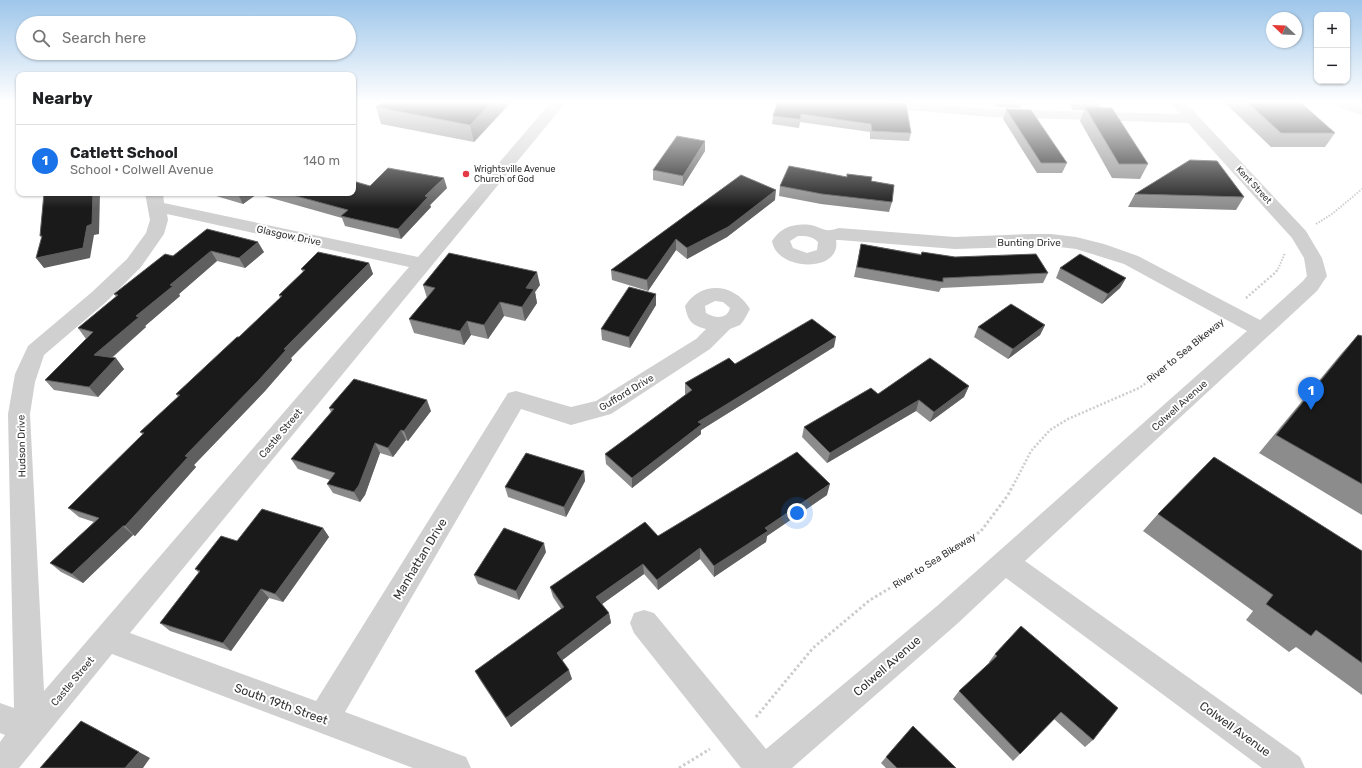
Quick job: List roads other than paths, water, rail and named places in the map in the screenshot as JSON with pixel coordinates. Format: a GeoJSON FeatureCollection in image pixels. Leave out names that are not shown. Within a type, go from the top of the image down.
{"type":"FeatureCollection","features":[{"type":"Feature","properties":{"kind":"street","name":"Castle Street"},"geometry":{"type":"LineString","coordinates":[[0,766],[530,137]]}},
{"type":"Feature","properties":{"kind":"street","name":"Kent Street"},"geometry":{"type":"LineString","coordinates":[[1209,137],[1300,235]]}},
{"type":"Feature","properties":{"kind":"street","name":"Glasgow Drive"},"geometry":{"type":"LineString","coordinates":[[155,200],[422,264]]}},
{"type":"Feature","properties":{"kind":"street","name":"Hudson Drive"},"geometry":{"type":"LineString","coordinates":[[30,730],[19,414],[25,376],[35,351],[99,297],[134,263],[155,234],[158,227],[159,220],[155,200]]}},
{"type":"Feature","properties":{"kind":"street","name":"Bunting Drive"},"geometry":{"type":"LineString","coordinates":[[824,237],[840,234],[931,242],[1039,240],[1076,243],[1097,248],[1131,260],[1262,330]]}},
{"type":"Feature","properties":{"kind":"street","name":"Colwell Avenue"},"geometry":{"type":"LineString","coordinates":[[768,768],[947,615],[1310,286],[1317,276],[1313,258],[1300,235]]}},
{"type":"Feature","properties":{"kind":"street","name":"Gufford Drive"},"geometry":{"type":"LineString","coordinates":[[516,400],[572,416],[603,408],[703,344],[723,324]]}},
{"type":"Feature","properties":{"kind":"street","name":"Manhattan Drive"},"geometry":{"type":"LineString","coordinates":[[323,719],[516,400]]}},
{"type":"Feature","properties":{"kind":"street","name":"Colwell Avenue"},"geometry":{"type":"LineString","coordinates":[[1005,562],[1289,768]]}},
{"type":"Feature","properties":{"kind":"street"},"geometry":{"type":"LineString","coordinates":[[644,624],[736,735],[761,768]]}},
{"type":"Feature","properties":{"kind":"street","name":"South 19th Street"},"geometry":{"type":"LineString","coordinates":[[108,639],[455,768]]}},
{"type":"Feature","properties":{"kind":"street"},"geometry":{"type":"LineString","coordinates":[[0,718],[30,730]]}},
{"type":"Feature","properties":{"kind":"place","name":"Wrightsville Avenue Church of God"},"geometry":{"type":"Point","coordinates":[466,174]}},
{"type":"Feature","properties":{"kind":"place","name":"Catlett School"},"geometry":{"type":"Point","coordinates":[1311,410]}}]}
